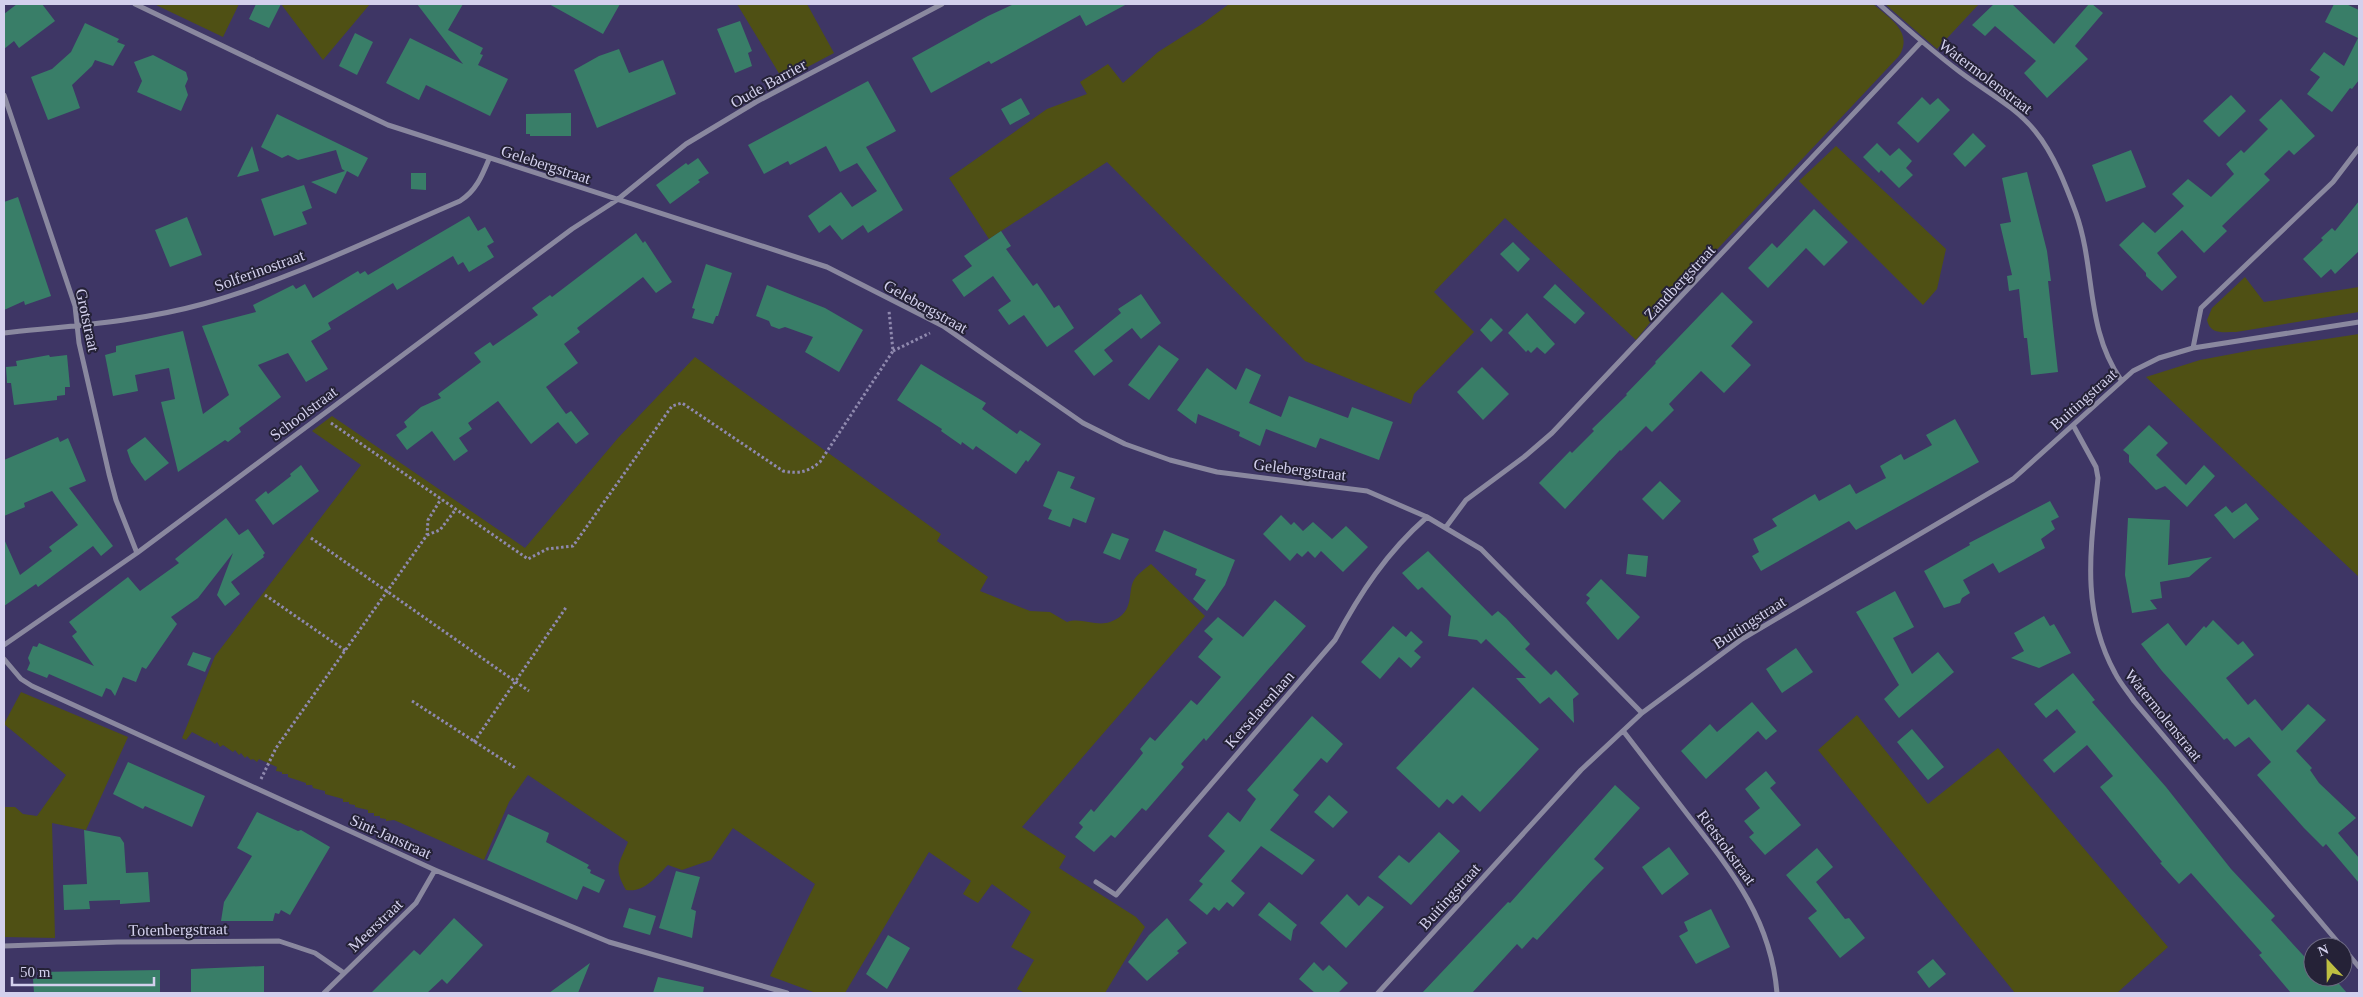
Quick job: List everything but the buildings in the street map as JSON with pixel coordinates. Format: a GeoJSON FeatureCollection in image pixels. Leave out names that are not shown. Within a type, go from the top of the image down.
{"type":"FeatureCollection","features":[{"type":"Feature","properties":{"kind":"street","name":"Gelebergstraat"},"geometry":{"type":"LineString","coordinates":[[135,4],[388,124],[489,159],[827,267],[943,326],[1083,423],[1124,444],[1217,472],[1367,490],[1427,516],[1480,549],[1642,714]]}},
{"type":"Feature","properties":{"kind":"street","name":"Oude Barrier"},"geometry":{"type":"LineString","coordinates":[[617,200],[634,184],[694,140],[756,102],[942,4]]}},
{"type":"Feature","properties":{"kind":"street","name":"Watermolenstraat"},"geometry":{"type":"LineString","coordinates":[[1879,4],[1921,42],[2022,118],[2040,139],[2059,172],[2076,213],[2086,254],[2096,325],[2106,355],[2121,380]]}},
{"type":"Feature","properties":{"kind":"street","name":"Zandbergstraat"},"geometry":{"type":"LineString","coordinates":[[1446,527],[1466,500],[1524,457],[1552,433],[1921,42]]}},
{"type":"Feature","properties":{"kind":"street","name":"Grotstraat"},"geometry":{"type":"LineString","coordinates":[[4,96],[75,306],[79,343],[116,500],[136,553]]}},
{"type":"Feature","properties":{"kind":"street"},"geometry":{"type":"LineString","coordinates":[[2192,348],[2201,308],[2332,182],[2359,148]]}},
{"type":"Feature","properties":{"kind":"street","name":"Solferinostraat"},"geometry":{"type":"LineString","coordinates":[[4,332],[112,322],[201,304],[290,274],[460,201],[470,195],[479,182],[489,159]]}},
{"type":"Feature","properties":{"kind":"street","name":"Schoolstraat"},"geometry":{"type":"LineString","coordinates":[[4,645],[136,553],[572,229],[617,200]]}},
{"type":"Feature","properties":{"kind":"street","name":"Buitingstraat"},"geometry":{"type":"LineString","coordinates":[[1378,993],[1581,770],[1642,714],[1742,639],[2013,479],[2133,371],[2152,361],[2192,348],[2359,322]]}},
{"type":"Feature","properties":{"kind":"street","name":"Watermolenstraat"},"geometry":{"type":"LineString","coordinates":[[2073,425],[2096,467],[2098,478],[2089,560],[2090,592],[2094,619],[2115,673],[2134,701],[2333,937]]}},
{"type":"Feature","properties":{"kind":"street","name":"Kerselarenlaan"},"geometry":{"type":"LineString","coordinates":[[1096,882],[1116,895],[1334,640],[1356,600],[1380,564],[1407,534],[1427,516]]}},
{"type":"Feature","properties":{"kind":"street","name":"Sint-Janstraat"},"geometry":{"type":"LineString","coordinates":[[4,659],[21,679],[32,686],[435,870],[609,942],[787,993]]}},
{"type":"Feature","properties":{"kind":"street","name":"Rietstokstraat"},"geometry":{"type":"LineString","coordinates":[[1624,732],[1730,869],[1755,910],[1771,955],[1777,993]]}},
{"type":"Feature","properties":{"kind":"street","name":"Meerstraat"},"geometry":{"type":"LineString","coordinates":[[324,993],[416,903],[435,870]]}},
{"type":"Feature","properties":{"kind":"street","name":"Totenbergstraat"},"geometry":{"type":"LineString","coordinates":[[4,946],[117,942],[279,941],[315,953],[344,973]]}},
{"type":"Feature","properties":{"kind":"path"},"geometry":{"type":"LineString","coordinates":[[888,298],[893,351]]}},
{"type":"Feature","properties":{"kind":"path"},"geometry":{"type":"LineString","coordinates":[[320,415],[528,559],[547,549],[573,546],[672,406],[682,402],[783,471],[794,473],[809,471],[820,462],[893,351],[943,326]]}},
{"type":"Feature","properties":{"kind":"path"},"geometry":{"type":"LineString","coordinates":[[428,535],[428,520],[441,499]]}},
{"type":"Feature","properties":{"kind":"path"},"geometry":{"type":"LineString","coordinates":[[256,788],[276,748],[387,592],[428,535],[440,530],[456,509]]}},
{"type":"Feature","properties":{"kind":"path"},"geometry":{"type":"LineString","coordinates":[[311,538],[530,690]]}},
{"type":"Feature","properties":{"kind":"path"},"geometry":{"type":"LineString","coordinates":[[265,595],[346,650]]}},
{"type":"Feature","properties":{"kind":"path"},"geometry":{"type":"LineString","coordinates":[[474,742],[517,682],[567,606]]}},
{"type":"Feature","properties":{"kind":"path"},"geometry":{"type":"LineString","coordinates":[[412,701],[517,769]]}},
{"type":"Feature","properties":{"kind":"shaded area"},"geometry":{"type":"Polygon","coordinates":[[[154,4],[239,4],[223,37],[154,4]]]}},
{"type":"Feature","properties":{"kind":"shaded area"},"geometry":{"type":"Polygon","coordinates":[[[281,4],[370,4],[323,60],[281,4]]]}},
{"type":"Feature","properties":{"kind":"shaded area"},"geometry":{"type":"Polygon","coordinates":[[[737,4],[807,4],[834,53],[783,80],[737,4]]]}},
{"type":"Feature","properties":{"kind":"shaded area"},"geometry":{"type":"Polygon","coordinates":[[[1229,4],[1873,4],[1898,26],[1904,40],[1899,56],[1661,309],[1636,340],[1505,218],[1434,292],[1474,332],[1414,394],[1411,404],[1305,361],[1107,162],[989,239],[949,178],[1047,109],[1087,94],[1080,82],[1108,64],[1123,83],[1158,52],[1229,4]]]}},
{"type":"Feature","properties":{"kind":"shaded area"},"geometry":{"type":"Polygon","coordinates":[[[1885,4],[1979,4],[1937,49],[1885,4]]]}},
{"type":"Feature","properties":{"kind":"shaded area"},"geometry":{"type":"Polygon","coordinates":[[[1836,146],[1946,249],[1937,289],[1923,305],[1799,181],[1836,146]]]}},
{"type":"Feature","properties":{"kind":"shaded area"},"geometry":{"type":"Polygon","coordinates":[[[2245,277],[2264,302],[2359,287],[2359,312],[2236,332],[2218,332],[2214,330],[2207,320],[2212,308],[2245,277]]]}},
{"type":"Feature","properties":{"kind":"shaded area"},"geometry":{"type":"Polygon","coordinates":[[[2359,334],[2359,577],[2146,377],[2200,360],[2359,334]]]}},
{"type":"Feature","properties":{"kind":"shaded area"},"geometry":{"type":"Polygon","coordinates":[[[695,357],[941,534],[937,541],[988,577],[980,591],[1030,611],[1050,612],[1067,622],[1105,623],[1119,618],[1124,613],[1128,607],[1133,582],[1151,564],[1205,616],[1022,827],[1066,856],[1059,868],[1136,917],[1145,927],[1105,993],[1025,993],[1017,989],[1034,960],[1011,947],[1031,912],[992,884],[978,903],[963,894],[971,881],[929,852],[845,993],[816,993],[770,976],[815,884],[733,828],[711,860],[682,870],[668,865],[644,887],[626,890],[620,876],[619,866],[628,842],[528,775],[509,802],[484,860],[394,820],[386,821],[386,819],[380,818],[380,816],[374,816],[374,813],[368,813],[368,810],[355,807],[355,805],[349,804],[349,802],[343,802],[343,799],[325,794],[325,791],[288,777],[288,774],[276,771],[277,767],[259,759],[257,762],[247,756],[245,758],[241,753],[239,755],[235,750],[233,752],[223,745],[220,747],[217,742],[215,744],[192,732],[186,740],[182,738],[215,656],[361,465],[312,431],[332,416],[525,548],[618,438],[695,357]]]}},
{"type":"Feature","properties":{"kind":"shaded area"},"geometry":{"type":"Polygon","coordinates":[[[21,692],[128,737],[86,830],[52,823],[55,938],[4,937],[4,807],[15,807],[23,814],[37,816],[66,775],[4,724],[21,692]]]}},
{"type":"Feature","properties":{"kind":"shaded area"},"geometry":{"type":"Polygon","coordinates":[[[1857,715],[1928,804],[1998,748],[2168,947],[2117,993],[2015,993],[1818,750],[1857,715]]]}}]}
